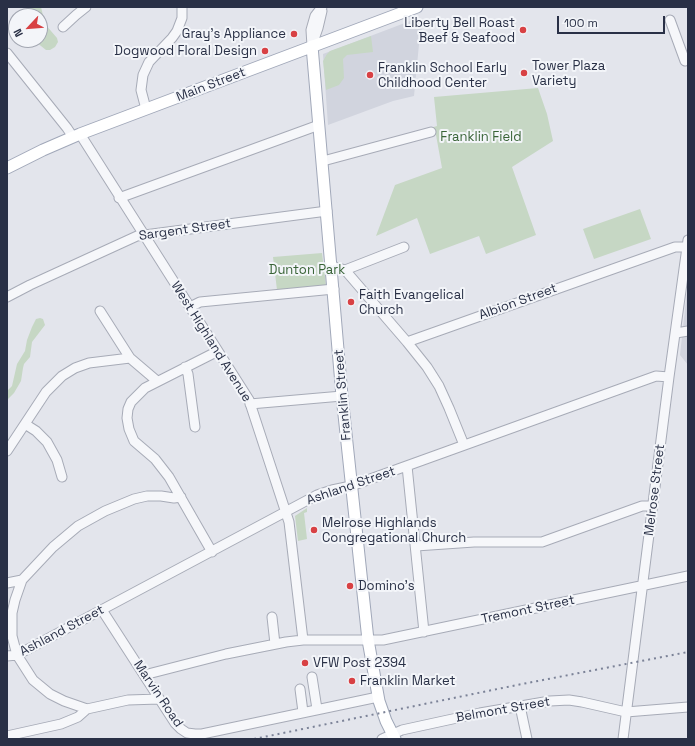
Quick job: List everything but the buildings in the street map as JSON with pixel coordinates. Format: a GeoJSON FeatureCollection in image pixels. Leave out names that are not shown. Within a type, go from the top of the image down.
{"type":"FeatureCollection","features":[{"type":"Feature","properties":{"kind":"main road","name":"Main Street"},"geometry":{"type":"LineString","coordinates":[[7,168],[76,136],[417,7]]}},
{"type":"Feature","properties":{"kind":"main road","name":"Franklin Street"},"geometry":{"type":"LineString","coordinates":[[312,46],[342,396],[368,640],[378,697],[383,713],[394,737]]}},
{"type":"Feature","properties":{"kind":"street"},"geometry":{"type":"LineString","coordinates":[[63,27],[76,14],[86,7]]}},
{"type":"Feature","properties":{"kind":"street"},"geometry":{"type":"LineString","coordinates":[[146,109],[141,90],[143,75],[152,59],[177,31],[182,18],[182,7]]}},
{"type":"Feature","properties":{"kind":"street"},"geometry":{"type":"LineString","coordinates":[[312,46],[318,28],[322,7]]}},
{"type":"Feature","properties":{"kind":"street"},"geometry":{"type":"LineString","coordinates":[[670,20],[685,61]]}},
{"type":"Feature","properties":{"kind":"street","name":"West Highland Avenue"},"geometry":{"type":"LineString","coordinates":[[7,53],[67,128],[76,136],[119,198],[218,351],[250,404],[289,523],[303,640]]}},
{"type":"Feature","properties":{"kind":"street"},"geometry":{"type":"LineString","coordinates":[[119,198],[319,125]]}},
{"type":"Feature","properties":{"kind":"street"},"geometry":{"type":"LineString","coordinates":[[323,161],[431,132]]}},
{"type":"Feature","properties":{"kind":"street","name":"Sargent Street"},"geometry":{"type":"LineString","coordinates":[[7,297],[30,284],[134,237],[327,211]]}},
{"type":"Feature","properties":{"kind":"street","name":"Melrose Street"},"geometry":{"type":"LineString","coordinates":[[623,739],[669,377],[676,333],[684,301],[688,244]]}},
{"type":"Feature","properties":{"kind":"street","name":"Albion Street"},"geometry":{"type":"LineString","coordinates":[[407,342],[675,247],[688,244]]}},
{"type":"Feature","properties":{"kind":"street"},"geometry":{"type":"LineString","coordinates":[[345,270],[404,247]]}},
{"type":"Feature","properties":{"kind":"street"},"geometry":{"type":"LineString","coordinates":[[332,266],[345,270],[427,367],[439,386],[464,445]]}},
{"type":"Feature","properties":{"kind":"street"},"geometry":{"type":"LineString","coordinates":[[190,307],[200,302],[334,289]]}},
{"type":"Feature","properties":{"kind":"street"},"geometry":{"type":"LineString","coordinates":[[100,311],[130,358],[157,381]]}},
{"type":"Feature","properties":{"kind":"street"},"geometry":{"type":"LineString","coordinates":[[676,333],[688,331]]}},
{"type":"Feature","properties":{"kind":"street"},"geometry":{"type":"LineString","coordinates":[[212,552],[169,477],[162,468],[134,441],[128,425],[128,409],[133,400],[141,391],[157,381],[218,351]]}},
{"type":"Feature","properties":{"kind":"street"},"geometry":{"type":"LineString","coordinates":[[7,451],[51,386],[68,371],[89,363],[130,358]]}},
{"type":"Feature","properties":{"kind":"street"},"geometry":{"type":"LineString","coordinates":[[185,367],[188,374],[195,427]]}},
{"type":"Feature","properties":{"kind":"street","name":"Ashland Street"},"geometry":{"type":"LineString","coordinates":[[7,656],[17,656],[285,512],[322,494],[351,486],[656,376],[669,377]]}},
{"type":"Feature","properties":{"kind":"street"},"geometry":{"type":"LineString","coordinates":[[250,404],[342,396]]}},
{"type":"Feature","properties":{"kind":"street"},"geometry":{"type":"LineString","coordinates":[[25,424],[36,431],[47,442],[57,460],[62,477]]}},
{"type":"Feature","properties":{"kind":"street"},"geometry":{"type":"LineString","coordinates":[[407,466],[424,632]]}},
{"type":"Feature","properties":{"kind":"street"},"geometry":{"type":"LineString","coordinates":[[87,709],[64,701],[44,690],[28,674],[17,656],[13,641],[12,619],[15,600],[22,580],[53,547],[72,530],[93,517],[118,505],[138,498],[151,496],[174,498],[181,496]]}},
{"type":"Feature","properties":{"kind":"street"},"geometry":{"type":"LineString","coordinates":[[416,546],[474,542],[539,543],[642,506],[652,506]]}},
{"type":"Feature","properties":{"kind":"street","name":"Tremont Street"},"geometry":{"type":"LineString","coordinates":[[144,675],[226,654],[275,644],[303,640],[383,640],[688,576]]}},
{"type":"Feature","properties":{"kind":"street"},"geometry":{"type":"LineString","coordinates":[[7,583],[22,580]]}},
{"type":"Feature","properties":{"kind":"street","name":"Marvin Road"},"geometry":{"type":"LineString","coordinates":[[102,610],[159,699],[179,727],[187,733],[202,734],[378,697]]}},
{"type":"Feature","properties":{"kind":"street"},"geometry":{"type":"LineString","coordinates":[[272,617],[275,644]]}},
{"type":"Feature","properties":{"kind":"street"},"geometry":{"type":"LineString","coordinates":[[312,677],[317,709]]}},
{"type":"Feature","properties":{"kind":"street"},"geometry":{"type":"LineString","coordinates":[[300,689],[303,712]]}},
{"type":"Feature","properties":{"kind":"street"},"geometry":{"type":"LineString","coordinates":[[7,736],[61,724],[78,717],[87,709],[128,700],[159,699]]}},
{"type":"Feature","properties":{"kind":"street","name":"Belmont Street"},"geometry":{"type":"LineString","coordinates":[[382,739],[394,737],[402,730],[542,701],[569,700],[626,712],[688,707]]}},
{"type":"Feature","properties":{"kind":"street"},"geometry":{"type":"LineString","coordinates":[[520,706],[527,739]]}},
{"type":"Feature","properties":{"kind":"shaded area","name":"Franklin School Early Childhood Center"},"geometry":{"type":"Polygon","coordinates":[[[418,18],[423,33],[420,34],[414,96],[393,101],[328,125],[323,54],[418,18]]]}},
{"type":"Feature","properties":{"kind":"shaded area"},"geometry":{"type":"Polygon","coordinates":[[[688,282],[688,365],[680,355],[688,282]]]}},
{"type":"Feature","properties":{"kind":"green space"},"geometry":{"type":"Polygon","coordinates":[[[25,7],[41,8],[26,8],[25,7]]]}},
{"type":"Feature","properties":{"kind":"green space"},"geometry":{"type":"Polygon","coordinates":[[[48,28],[57,38],[58,42],[55,47],[50,50],[44,48],[48,48],[48,28]]]}},
{"type":"Feature","properties":{"kind":"green space"},"geometry":{"type":"Polygon","coordinates":[[[371,36],[373,52],[347,55],[343,59],[344,78],[339,85],[326,90],[323,61],[327,54],[330,51],[371,36]]]}},
{"type":"Feature","properties":{"kind":"green space","name":"Franklin Field"},"geometry":{"type":"Polygon","coordinates":[[[538,88],[547,114],[553,141],[512,167],[536,235],[486,254],[479,236],[430,254],[417,218],[376,236],[395,185],[442,168],[436,135],[407,143],[410,134],[437,126],[434,97],[538,88]]]}},
{"type":"Feature","properties":{"kind":"green space"},"geometry":{"type":"Polygon","coordinates":[[[640,209],[651,239],[594,259],[583,229],[640,209]]]}},
{"type":"Feature","properties":{"kind":"green space","name":"Dunton Park"},"geometry":{"type":"Polygon","coordinates":[[[322,253],[326,285],[277,290],[273,257],[322,253]]]}},
{"type":"Feature","properties":{"kind":"green space"},"geometry":{"type":"Polygon","coordinates":[[[36,319],[43,319],[45,325],[32,342],[30,357],[24,364],[21,381],[14,393],[7,400],[7,391],[12,386],[17,364],[25,351],[27,340],[36,319]]]}},
{"type":"Feature","properties":{"kind":"green space"},"geometry":{"type":"Polygon","coordinates":[[[307,508],[307,512],[304,513],[307,539],[298,541],[295,516],[307,508]]]}},
{"type":"Feature","properties":{"kind":"railway"},"geometry":{"type":"LineString","coordinates":[[254,739],[517,685],[688,652]]}},
{"type":"Feature","properties":{"kind":"place","name":"Liberty Bell Roast Beef & Seafood"},"geometry":{"type":"Point","coordinates":[523,30]}},
{"type":"Feature","properties":{"kind":"place","name":"Gray's Appliance"},"geometry":{"type":"Point","coordinates":[294,34]}},
{"type":"Feature","properties":{"kind":"place","name":"Dogwood Floral Design"},"geometry":{"type":"Point","coordinates":[265,51]}},
{"type":"Feature","properties":{"kind":"place","name":"Tower Plaza Variety"},"geometry":{"type":"Point","coordinates":[524,73]}},
{"type":"Feature","properties":{"kind":"place","name":"Franklin School Early Childhood Center"},"geometry":{"type":"Point","coordinates":[370,75]}},
{"type":"Feature","properties":{"kind":"place","name":"Faith Evangelical Church"},"geometry":{"type":"Point","coordinates":[351,302]}},
{"type":"Feature","properties":{"kind":"place","name":"Melrose Highlands Congregational Church"},"geometry":{"type":"Point","coordinates":[314,530]}},
{"type":"Feature","properties":{"kind":"place","name":"Domino's"},"geometry":{"type":"Point","coordinates":[350,586]}},
{"type":"Feature","properties":{"kind":"place","name":"VFW Post 2394"},"geometry":{"type":"Point","coordinates":[305,663]}},
{"type":"Feature","properties":{"kind":"place","name":"Franklin Market"},"geometry":{"type":"Point","coordinates":[352,681]}}]}
